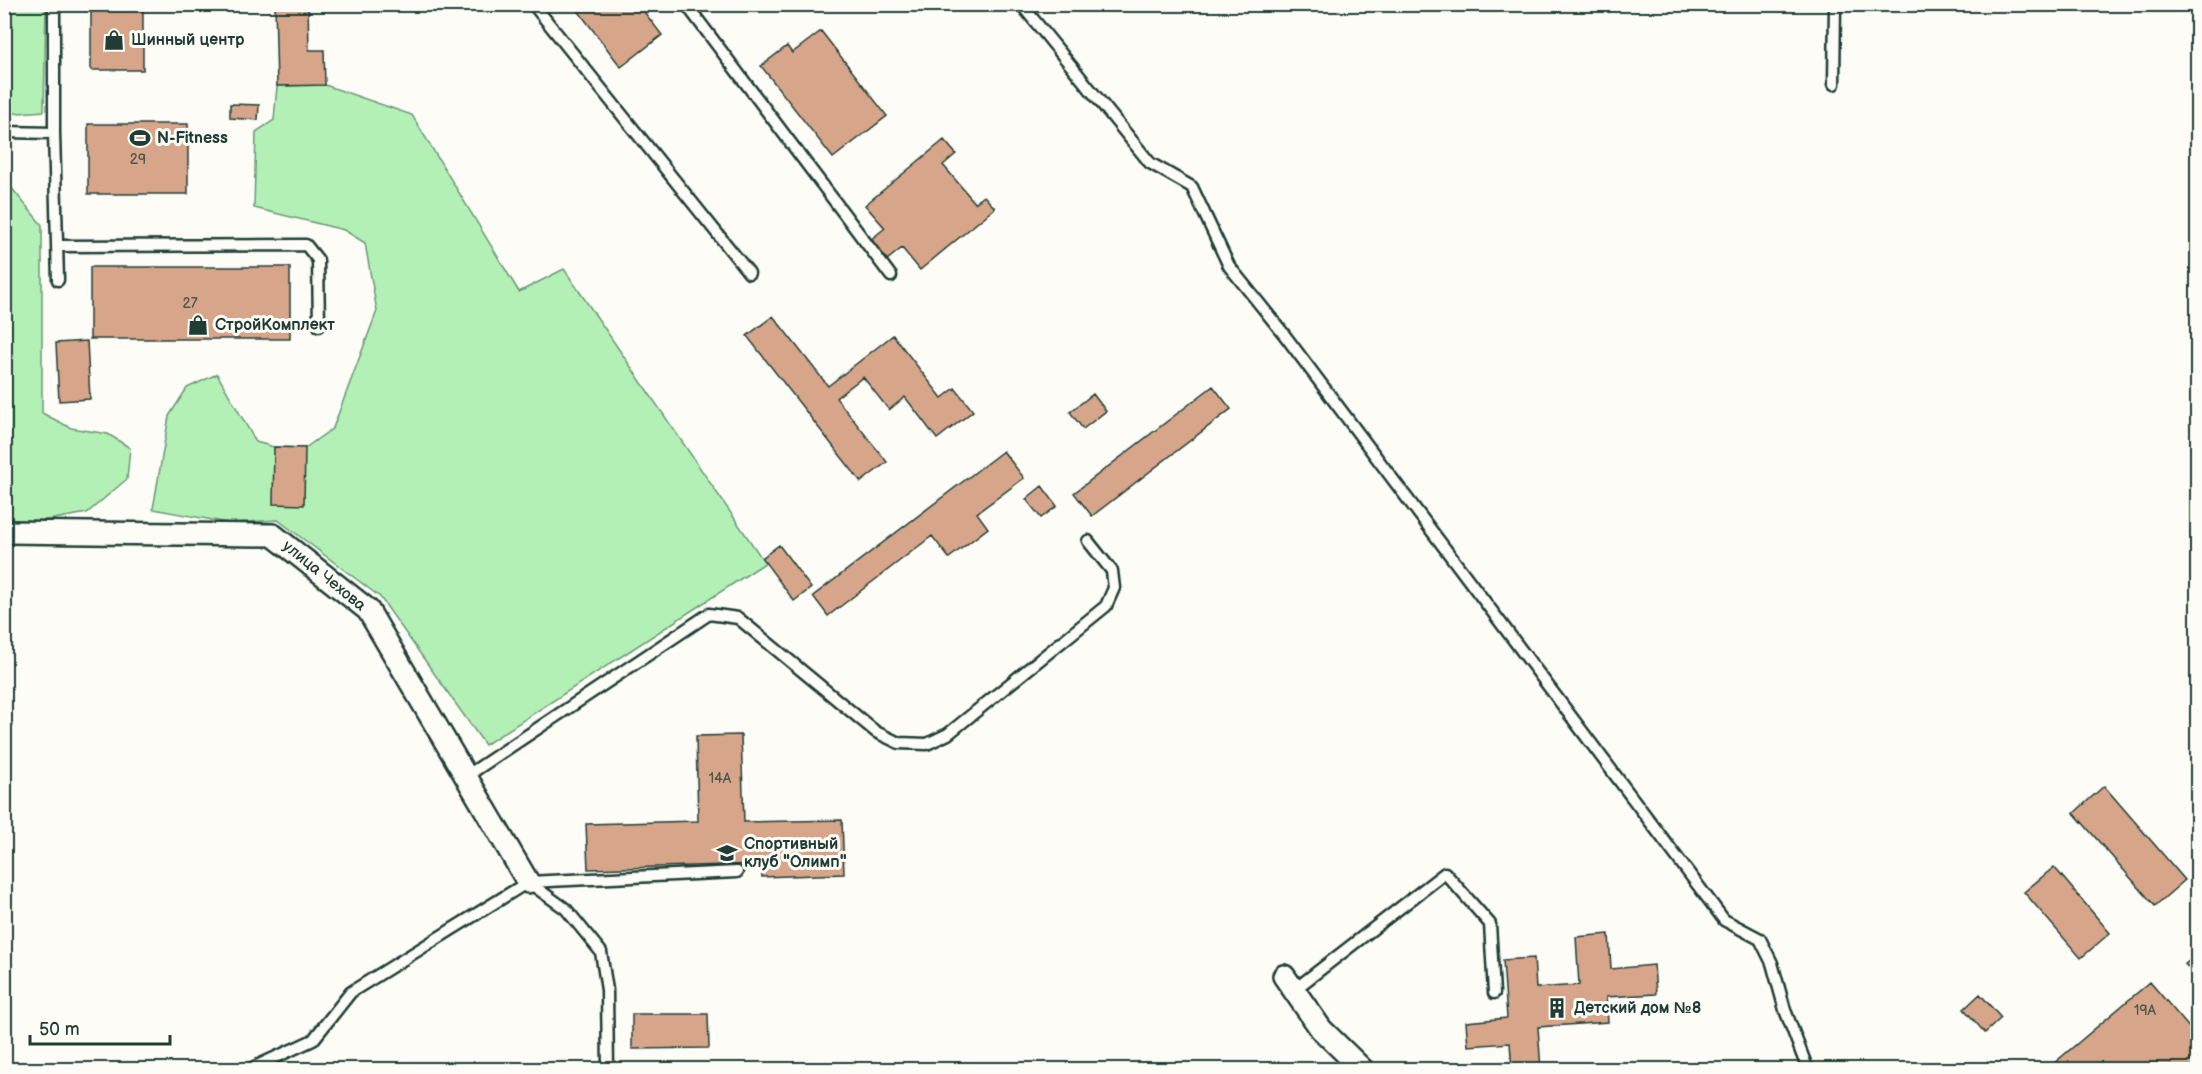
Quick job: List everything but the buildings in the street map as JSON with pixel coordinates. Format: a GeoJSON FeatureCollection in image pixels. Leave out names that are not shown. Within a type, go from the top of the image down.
{"type":"FeatureCollection","features":[{"type":"Feature","properties":{"kind":"street","name":"улица Чехова"},"geometry":{"type":"LineString","coordinates":[[4,532],[273,535],[368,610],[528,882]]}},
{"type":"Feature","properties":{"kind":"street"},"geometry":{"type":"LineString","coordinates":[[1289,983],[1321,1029],[1363,1070]]}},
{"type":"Feature","properties":{"kind":"lane"},"geometry":{"type":"LineString","coordinates":[[54,4],[54,133],[58,280]]}},
{"type":"Feature","properties":{"kind":"lane"},"geometry":{"type":"LineString","coordinates":[[533,4],[749,273]]}},
{"type":"Feature","properties":{"kind":"lane"},"geometry":{"type":"LineString","coordinates":[[686,4],[891,276]]}},
{"type":"Feature","properties":{"kind":"lane"},"geometry":{"type":"LineString","coordinates":[[1024,4],[1025,9],[1150,163],[1192,187],[1228,266],[1290,342],[1724,920],[1760,939],[1772,963],[1785,1010],[1808,1070]]}},
{"type":"Feature","properties":{"kind":"lane"},"geometry":{"type":"LineString","coordinates":[[1834,84],[1835,4]]}},
{"type":"Feature","properties":{"kind":"lane"},"geometry":{"type":"LineString","coordinates":[[4,132],[54,133]]}},
{"type":"Feature","properties":{"kind":"lane"},"geometry":{"type":"LineString","coordinates":[[57,246],[306,245],[318,260],[319,326]]}},
{"type":"Feature","properties":{"kind":"lane"},"geometry":{"type":"LineString","coordinates":[[465,777],[709,614],[738,618],[876,732],[899,743],[927,744],[948,734],[1106,606],[1114,588],[1112,571],[1089,541]]}},
{"type":"Feature","properties":{"kind":"lane"},"geometry":{"type":"LineString","coordinates":[[248,1070],[313,1040],[351,992],[528,882],[736,872]]}},
{"type":"Feature","properties":{"kind":"lane"},"geometry":{"type":"LineString","coordinates":[[1289,983],[1445,873],[1490,924],[1494,993]]}},
{"type":"Feature","properties":{"kind":"lane"},"geometry":{"type":"LineString","coordinates":[[528,882],[566,909],[601,952],[607,990],[608,1070]]}},
{"type":"Feature","properties":{"kind":"green space"},"geometry":{"type":"Polygon","coordinates":[[[5,4],[46,5],[44,111],[5,114],[5,4]]]}},
{"type":"Feature","properties":{"kind":"green space"},"geometry":{"type":"Polygon","coordinates":[[[325,85],[412,115],[519,292],[564,269],[765,563],[485,745],[380,597],[278,520],[229,523],[153,509],[169,416],[187,388],[217,374],[256,442],[274,447],[305,448],[333,428],[377,311],[365,243],[344,230],[254,208],[256,132],[274,120],[277,86],[325,85]]]}},
{"type":"Feature","properties":{"kind":"green space"},"geometry":{"type":"Polygon","coordinates":[[[5,180],[42,225],[42,413],[71,428],[108,434],[130,448],[127,479],[87,513],[43,521],[5,520],[5,180]]]}},
{"type":"Feature","properties":{"kind":"place","name":"Шинный центр"},"geometry":{"type":"Point","coordinates":[114,40]}},
{"type":"Feature","properties":{"kind":"place","name":"N-Fitness"},"geometry":{"type":"Point","coordinates":[140,138]}},
{"type":"Feature","properties":{"kind":"place","name":"СтройКомплект"},"geometry":{"type":"Point","coordinates":[198,325]}},
{"type":"Feature","properties":{"kind":"place","name":"Спортивный клуб \"Олимп\""},"geometry":{"type":"Point","coordinates":[727,853]}},
{"type":"Feature","properties":{"kind":"place","name":"Детский дом №8"},"geometry":{"type":"Point","coordinates":[1557,1008]}}]}
